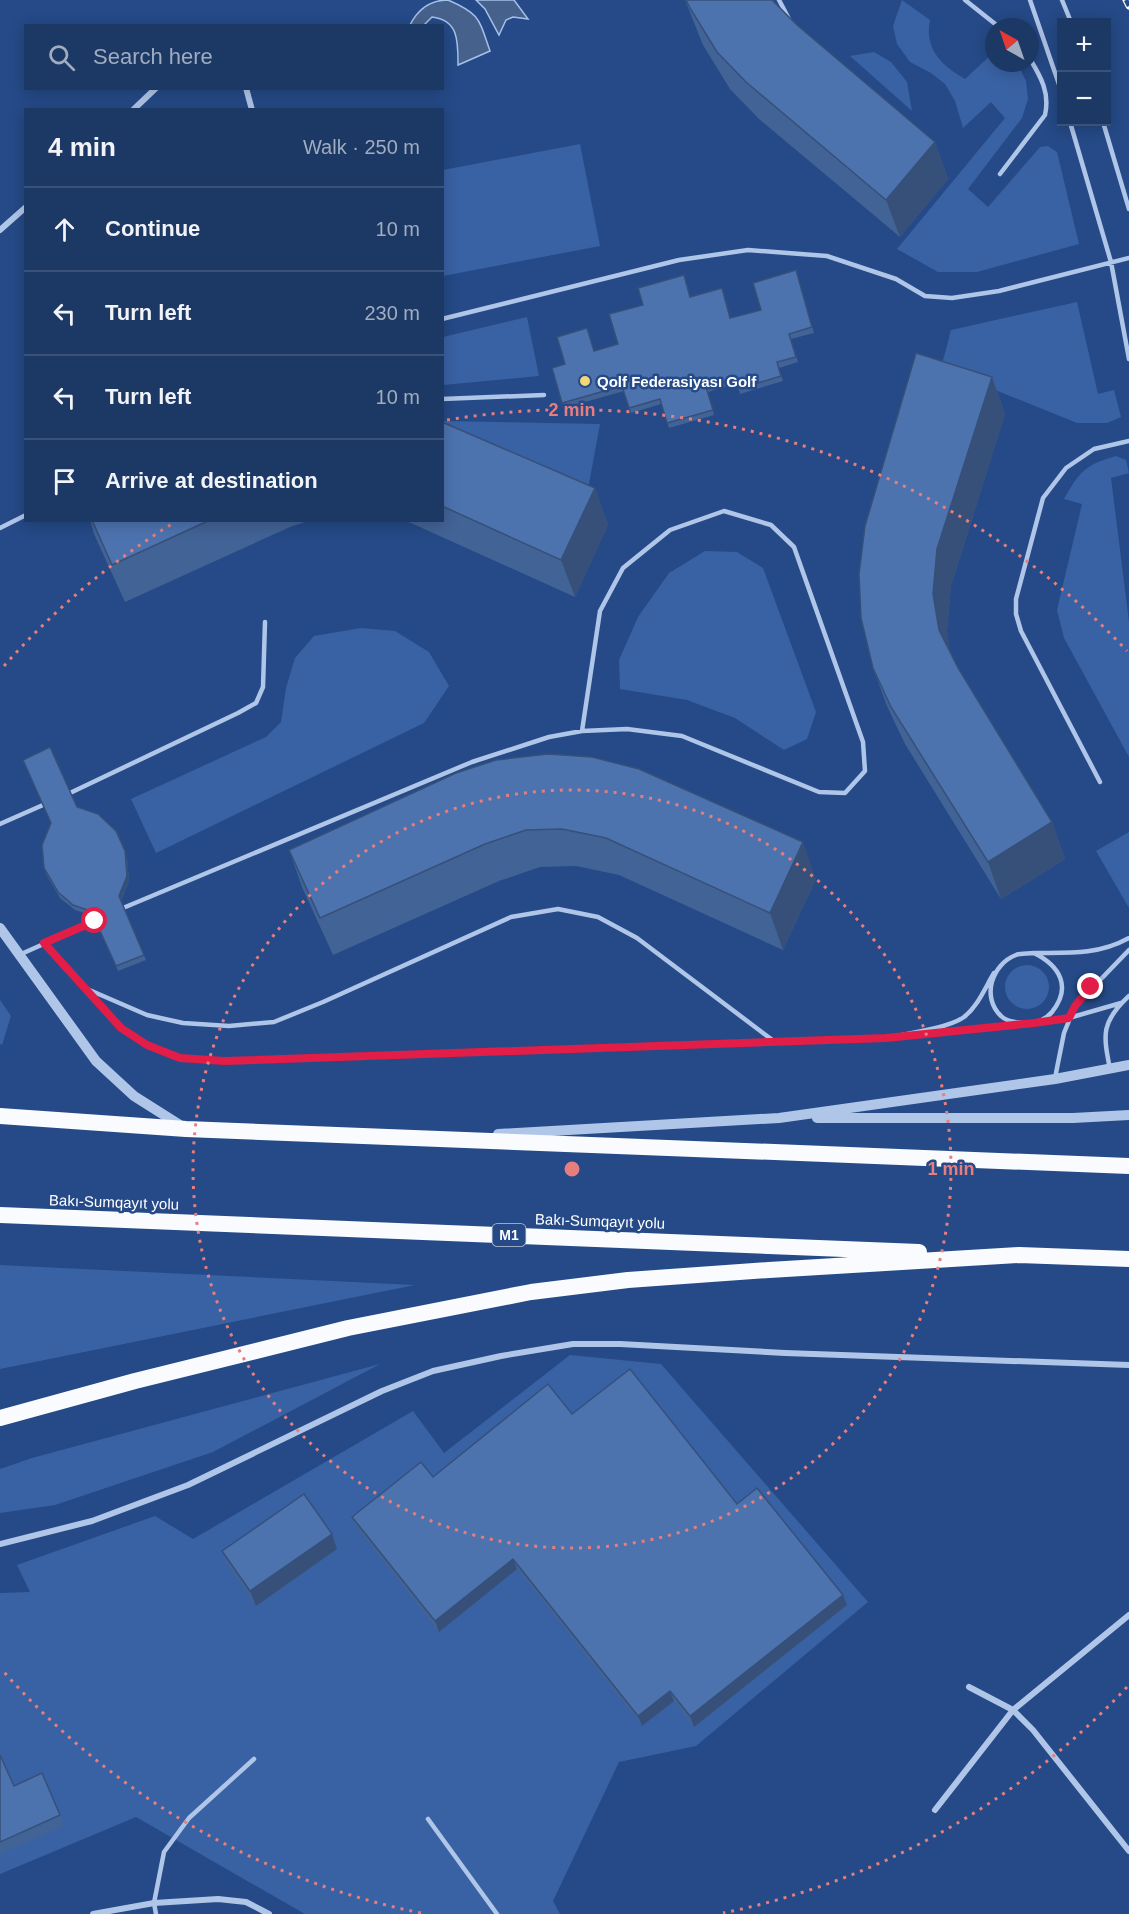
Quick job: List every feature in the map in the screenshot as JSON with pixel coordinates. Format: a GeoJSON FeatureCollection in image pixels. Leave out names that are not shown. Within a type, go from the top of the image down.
{"type":"FeatureCollection","features":[{"type":"Feature","properties":{"kind":"highway"},"geometry":{"type":"LineString","coordinates":[[0,1116],[186,1129],[1129,1166]]}},
{"type":"Feature","properties":{"kind":"highway","name":"Bakı-Sumqayıt yolu"},"geometry":{"type":"LineString","coordinates":[[0,1215],[1019,1256]]}},
{"type":"Feature","properties":{"kind":"highway"},"geometry":{"type":"LineString","coordinates":[[0,1418],[135,1381],[348,1328],[531,1292],[628,1280],[780,1269],[1019,1256],[1129,1259]]}},
{"type":"Feature","properties":{"kind":"street"},"geometry":{"type":"LineString","coordinates":[[135,108],[154,90]]}},
{"type":"Feature","properties":{"kind":"street"},"geometry":{"type":"LineString","coordinates":[[247,90],[251,108]]}},
{"type":"Feature","properties":{"kind":"street"},"geometry":{"type":"LineString","coordinates":[[0,230],[24,209]]}},
{"type":"Feature","properties":{"kind":"street"},"geometry":{"type":"LineString","coordinates":[[0,928],[96,1061],[134,1096],[186,1129]]}},
{"type":"Feature","properties":{"kind":"street"},"geometry":{"type":"LineString","coordinates":[[779,1118],[1055,1079],[1129,1065]]}},
{"type":"Feature","properties":{"kind":"street"},"geometry":{"type":"LineString","coordinates":[[429,1138],[779,1118],[1129,1116]]}},
{"type":"Feature","properties":{"kind":"street"},"geometry":{"type":"LineString","coordinates":[[0,1544],[92,1521],[188,1485],[382,1390],[433,1371],[501,1356],[573,1344],[1129,1365]]}},
{"type":"Feature","properties":{"kind":"street"},"geometry":{"type":"LineString","coordinates":[[935,1809],[1013,1710],[1129,1615]]}},
{"type":"Feature","properties":{"kind":"street"},"geometry":{"type":"LineString","coordinates":[[969,1687],[1013,1710],[1033,1730],[1129,1851]]}},
{"type":"Feature","properties":{"kind":"street"},"geometry":{"type":"LineString","coordinates":[[93,1914],[154,1903],[218,1899],[246,1902],[269,1914]]}},
{"type":"Feature","properties":{"kind":"lane"},"geometry":{"type":"LineString","coordinates":[[779,0],[794,28]]}},
{"type":"Feature","properties":{"kind":"lane"},"geometry":{"type":"LineString","coordinates":[[965,0],[988,18]]}},
{"type":"Feature","properties":{"kind":"lane"},"geometry":{"type":"LineString","coordinates":[[1030,0],[1057,76]]}},
{"type":"Feature","properties":{"kind":"lane"},"geometry":{"type":"LineString","coordinates":[[1062,0],[1069,18]]}},
{"type":"Feature","properties":{"kind":"lane"},"geometry":{"type":"LineString","coordinates":[[1000,174],[1045,115],[1048,103],[1046,90],[1038,72]]}},
{"type":"Feature","properties":{"kind":"lane"},"geometry":{"type":"LineString","coordinates":[[1046,90],[1057,86]]}},
{"type":"Feature","properties":{"kind":"lane"},"geometry":{"type":"LineString","coordinates":[[1071,126],[1111,262],[1129,359]]}},
{"type":"Feature","properties":{"kind":"lane"},"geometry":{"type":"LineString","coordinates":[[1104,126],[1129,209]]}},
{"type":"Feature","properties":{"kind":"lane"},"geometry":{"type":"LineString","coordinates":[[444,319],[679,260],[748,250],[827,256],[896,279],[925,296],[952,298],[999,291],[1129,258]]}},
{"type":"Feature","properties":{"kind":"lane"},"geometry":{"type":"LineString","coordinates":[[444,399],[544,395]]}},
{"type":"Feature","properties":{"kind":"lane"},"geometry":{"type":"LineString","coordinates":[[1100,782],[1022,631],[1016,614],[1016,599],[1043,498],[1066,468],[1094,449],[1129,441]]}},
{"type":"Feature","properties":{"kind":"lane"},"geometry":{"type":"LineString","coordinates":[[123,908],[472,762],[549,737],[582,731],[627,729],[682,736],[819,792],[845,793],[865,771],[863,742],[794,547],[771,525],[724,511],[670,530],[624,568],[600,611],[582,731]]}},
{"type":"Feature","properties":{"kind":"lane"},"geometry":{"type":"LineString","coordinates":[[0,528],[24,516]]}},
{"type":"Feature","properties":{"kind":"lane"},"geometry":{"type":"LineString","coordinates":[[70,793],[256,703],[263,687],[265,622]]}},
{"type":"Feature","properties":{"kind":"lane"},"geometry":{"type":"LineString","coordinates":[[0,824],[43,805]]}},
{"type":"Feature","properties":{"kind":"lane"},"geometry":{"type":"LineString","coordinates":[[84,988],[147,1015],[183,1023],[229,1026],[273,1022],[511,917],[558,909],[598,917],[637,938],[775,1042]]}},
{"type":"Feature","properties":{"kind":"lane"},"geometry":{"type":"LineString","coordinates":[[19,955],[95,921]]}},
{"type":"Feature","properties":{"kind":"lane"},"geometry":{"type":"LineString","coordinates":[[886,1038],[949,1024],[963,1018],[976,1004],[994,973],[1004,961],[1018,954],[1095,951],[1115,946],[1129,939]]}},
{"type":"Feature","properties":{"kind":"lane"},"geometry":{"type":"LineString","coordinates":[[44,943],[121,1028],[147,1045],[180,1058],[224,1061],[886,1038],[1069,1018],[1121,1003]]}},
{"type":"Feature","properties":{"kind":"lane"},"geometry":{"type":"LineString","coordinates":[[1055,1079],[1069,1018],[1075,1006],[1129,950]]}},
{"type":"Feature","properties":{"kind":"lane"},"geometry":{"type":"LineString","coordinates":[[994,973],[990,988],[994,1004],[1002,1017],[1018,1023],[1034,1023],[1048,1016],[1058,1004],[1062,988],[1059,973],[1048,961],[1034,953]]}},
{"type":"Feature","properties":{"kind":"lane"},"geometry":{"type":"LineString","coordinates":[[1110,1069],[1104,1039],[1108,1022],[1121,1003],[1129,996]]}},
{"type":"Feature","properties":{"kind":"lane"},"geometry":{"type":"LineString","coordinates":[[156,1914],[154,1903],[164,1852],[189,1818],[254,1759]]}},
{"type":"Feature","properties":{"kind":"lane"},"geometry":{"type":"LineString","coordinates":[[428,1819],[497,1914]]}},
{"type":"Feature","properties":{"kind":"shaded area"},"geometry":{"type":"Polygon","coordinates":[[[448,0],[473,14],[481,25],[490,51],[458,65],[457,40],[452,27],[441,19],[432,17],[425,24],[411,24],[425,7],[448,0]]]}},
{"type":"Feature","properties":{"kind":"shaded area"},"geometry":{"type":"Polygon","coordinates":[[[476,0],[514,0],[528,19],[513,17],[506,20],[499,35],[485,9],[476,0]]]}},
{"type":"Feature","properties":{"kind":"shaded area"},"geometry":{"type":"Polygon","coordinates":[[[902,0],[930,20],[932,48],[942,62],[965,79],[985,60],[985,72],[1022,72],[1026,81],[1028,99],[1022,118],[968,189],[988,207],[1040,147],[1048,146],[1057,152],[1079,244],[977,272],[938,272],[897,249],[1005,118],[991,102],[963,128],[955,101],[945,84],[931,73],[910,62],[897,44],[893,26],[902,0]]]}},
{"type":"Feature","properties":{"kind":"shaded area"},"geometry":{"type":"Polygon","coordinates":[[[874,52],[891,62],[907,82],[912,111],[850,56],[874,52]]]}},
{"type":"Feature","properties":{"kind":"shaded area"},"geometry":{"type":"Polygon","coordinates":[[[580,144],[600,246],[444,276],[444,170],[580,144]]]}},
{"type":"Feature","properties":{"kind":"shaded area"},"geometry":{"type":"Polygon","coordinates":[[[1077,302],[1098,394],[1114,390],[1121,417],[1107,423],[1077,423],[941,368],[951,330],[1077,302]]]}},
{"type":"Feature","properties":{"kind":"shaded area"},"geometry":{"type":"Polygon","coordinates":[[[527,317],[539,376],[444,385],[444,337],[527,317]]]}},
{"type":"Feature","properties":{"kind":"shaded area"},"geometry":{"type":"Polygon","coordinates":[[[444,421],[600,424],[588,489],[444,436],[444,421]]]}},
{"type":"Feature","properties":{"kind":"shaded area"},"geometry":{"type":"Polygon","coordinates":[[[1116,456],[1126,460],[1129,473],[1111,478],[1129,622],[1129,757],[1064,638],[1057,610],[1082,504],[1064,499],[1084,470],[1116,456]]]}},
{"type":"Feature","properties":{"kind":"shaded area"},"geometry":{"type":"Polygon","coordinates":[[[705,551],[737,552],[763,568],[816,712],[807,739],[784,750],[735,718],[687,700],[620,689],[619,660],[638,617],[669,573],[705,551]]]}},
{"type":"Feature","properties":{"kind":"shaded area"},"geometry":{"type":"Polygon","coordinates":[[[361,628],[395,631],[429,652],[449,686],[424,723],[156,853],[131,799],[266,737],[281,722],[286,688],[295,658],[314,636],[361,628]]]}},
{"type":"Feature","properties":{"kind":"shaded area"},"geometry":{"type":"Polygon","coordinates":[[[1129,832],[1129,908],[1096,851],[1129,832]]]}},
{"type":"Feature","properties":{"kind":"shaded area"},"geometry":{"type":"Polygon","coordinates":[[[1027,965],[1043,971],[1049,987],[1043,1003],[1027,1009],[1011,1003],[1005,987],[1011,971],[1027,965]]]}},
{"type":"Feature","properties":{"kind":"shaded area"},"geometry":{"type":"Polygon","coordinates":[[[0,1000],[11,1016],[2,1045],[0,1044],[0,1000]]]}},
{"type":"Feature","properties":{"kind":"shaded area"},"geometry":{"type":"Polygon","coordinates":[[[0,1265],[415,1285],[0,1369],[0,1265]]]}},
{"type":"Feature","properties":{"kind":"shaded area"},"geometry":{"type":"Polygon","coordinates":[[[570,1355],[661,1364],[868,1602],[696,1746],[619,1762],[553,1901],[560,1914],[305,1914],[136,1817],[0,1874],[0,1593],[30,1592],[17,1565],[155,1516],[193,1539],[413,1411],[444,1453],[570,1355]]]}},
{"type":"Feature","properties":{"kind":"shaded area"},"geometry":{"type":"Polygon","coordinates":[[[380,1364],[213,1452],[55,1505],[0,1513],[0,1469],[32,1458],[380,1364]]]}},
{"type":"Feature","properties":{"kind":"building"},"geometry":{"type":"Polygon","coordinates":[[[686,0],[772,0],[797,25],[935,142],[886,200],[746,82],[717,52],[686,0]]]}},
{"type":"Feature","properties":{"kind":"building"},"geometry":{"type":"Polygon","coordinates":[[[796,270],[812,327],[789,334],[796,357],[777,362],[781,376],[738,389],[735,378],[706,387],[713,410],[667,423],[660,399],[629,408],[622,386],[562,403],[552,368],[565,364],[557,337],[587,328],[594,351],[618,344],[609,314],[643,305],[638,288],[684,275],[690,297],[722,288],[730,318],[761,310],[753,283],[796,270]]]}},
{"type":"Feature","properties":{"kind":"building"},"geometry":{"type":"Polygon","coordinates":[[[916,353],[992,377],[937,549],[933,594],[939,630],[958,668],[1052,822],[988,862],[891,707],[873,668],[861,618],[859,574],[865,526],[916,353]]]}},
{"type":"Feature","properties":{"kind":"building"},"geometry":{"type":"Polygon","coordinates":[[[444,423],[595,488],[561,560],[444,507],[444,423]]]}},
{"type":"Feature","properties":{"kind":"building"},"geometry":{"type":"Polygon","coordinates":[[[93,522],[206,522],[112,565],[93,522]]]}},
{"type":"Feature","properties":{"kind":"building"},"geometry":{"type":"Polygon","coordinates":[[[50,747],[77,807],[98,814],[116,831],[125,851],[127,876],[119,896],[144,955],[116,966],[91,911],[73,905],[58,892],[44,868],[42,845],[51,823],[23,760],[50,747]]]}},
{"type":"Feature","properties":{"kind":"building"},"geometry":{"type":"Polygon","coordinates":[[[548,754],[592,757],[639,769],[803,842],[770,913],[606,838],[562,829],[526,830],[485,844],[320,918],[289,850],[456,773],[496,760],[548,754]]]}},
{"type":"Feature","properties":{"kind":"building"},"geometry":{"type":"Polygon","coordinates":[[[630,1369],[737,1504],[757,1488],[843,1595],[690,1716],[670,1691],[638,1716],[513,1559],[435,1621],[352,1517],[421,1462],[433,1477],[548,1384],[572,1414],[630,1369]]]}},
{"type":"Feature","properties":{"kind":"building"},"geometry":{"type":"Polygon","coordinates":[[[304,1494],[332,1534],[250,1591],[222,1551],[304,1494]]]}},
{"type":"Feature","properties":{"kind":"building"},"geometry":{"type":"Polygon","coordinates":[[[0,1755],[14,1786],[42,1773],[60,1815],[0,1842],[0,1755]]]}},
{"type":"Feature","properties":{"kind":"railway"},"geometry":{"type":"LineString","coordinates":[[1126,0],[1129,6]]}},
{"type":"Feature","properties":{"kind":"place","name":"Qolf Federasiyası Golf"},"geometry":{"type":"Point","coordinates":[585,381]}},
{"type":"Feature","properties":{"kind":"route"},"geometry":{"type":"LineString","coordinates":[[95,921],[44,943],[121,1028],[147,1045],[180,1058],[224,1061],[886,1038],[1069,1018],[1075,1006],[1091,987]]}}]}
